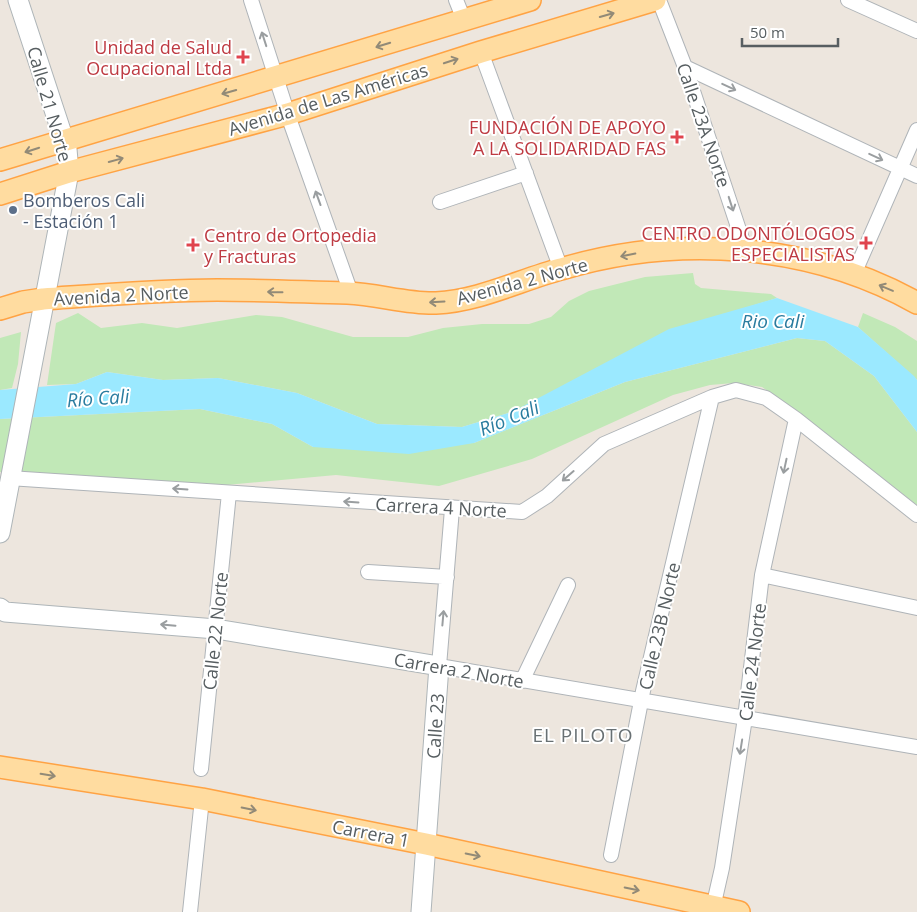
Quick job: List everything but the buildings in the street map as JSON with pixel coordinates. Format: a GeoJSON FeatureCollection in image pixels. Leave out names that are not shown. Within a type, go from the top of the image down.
{"type":"FeatureCollection","features":[{"type":"Feature","properties":{"kind":"main road","name":"Calle 21 Norte"},"geometry":{"type":"LineString","coordinates":[[0,533],[43,299],[69,172],[67,149],[18,0]]}},
{"type":"Feature","properties":{"kind":"main road","name":"Avenida de Las Américas"},"geometry":{"type":"LineString","coordinates":[[0,160],[530,0]]}},
{"type":"Feature","properties":{"kind":"main road","name":"Avenida de Las Américas"},"geometry":{"type":"LineString","coordinates":[[0,194],[69,172],[288,114],[481,52],[657,0]]}},
{"type":"Feature","properties":{"kind":"main road","name":"Avenida 2 Norte"},"geometry":{"type":"LineString","coordinates":[[0,309],[23,302],[43,299],[216,290],[352,293],[435,303],[471,297],[561,268],[644,252],[694,248],[746,250],[796,258],[854,274],[917,303]]}},
{"type":"Feature","properties":{"kind":"main road","name":"Carrera 2 Norte"},"geometry":{"type":"LineString","coordinates":[[2,612],[216,629],[439,666]]}},
{"type":"Feature","properties":{"kind":"main road","name":"Calle 23"},"geometry":{"type":"LineString","coordinates":[[421,912],[439,666]]}},
{"type":"Feature","properties":{"kind":"main road","name":"Carrera 1"},"geometry":{"type":"LineString","coordinates":[[0,767],[202,799],[426,844],[713,909],[739,912]]}},
{"type":"Feature","properties":{"kind":"street"},"geometry":{"type":"LineString","coordinates":[[251,0],[288,114],[352,293]]}},
{"type":"Feature","properties":{"kind":"street"},"geometry":{"type":"LineString","coordinates":[[456,0],[464,20]]}},
{"type":"Feature","properties":{"kind":"street","name":"Calle 23A Norte"},"geometry":{"type":"LineString","coordinates":[[657,0],[685,67],[746,250]]}},
{"type":"Feature","properties":{"kind":"street"},"geometry":{"type":"LineString","coordinates":[[848,0],[917,31]]}},
{"type":"Feature","properties":{"kind":"street"},"geometry":{"type":"LineString","coordinates":[[481,52],[561,268]]}},
{"type":"Feature","properties":{"kind":"street"},"geometry":{"type":"LineString","coordinates":[[685,67],[917,176]]}},
{"type":"Feature","properties":{"kind":"street"},"geometry":{"type":"LineString","coordinates":[[854,274],[917,130]]}},
{"type":"Feature","properties":{"kind":"street"},"geometry":{"type":"LineString","coordinates":[[440,202],[526,173]]}},
{"type":"Feature","properties":{"kind":"street","name":"Carrera 4 Norte"},"geometry":{"type":"LineString","coordinates":[[9,478],[452,509],[522,512],[547,496],[604,444],[712,398],[736,390],[766,398],[796,418],[917,515]]}},
{"type":"Feature","properties":{"kind":"street","name":"Calle 23B Norte"},"geometry":{"type":"LineString","coordinates":[[611,855],[641,701],[712,398]]}},
{"type":"Feature","properties":{"kind":"street","name":"Calle 24 Norte"},"geometry":{"type":"LineString","coordinates":[[713,909],[722,868],[745,718],[762,575],[796,418]]}},
{"type":"Feature","properties":{"kind":"street","name":"Calle 22 Norte"},"geometry":{"type":"LineString","coordinates":[[201,769],[229,493]]}},
{"type":"Feature","properties":{"kind":"street","name":"Calle 23"},"geometry":{"type":"LineString","coordinates":[[439,666],[452,509]]}},
{"type":"Feature","properties":{"kind":"street"},"geometry":{"type":"LineString","coordinates":[[368,572],[447,577]]}},
{"type":"Feature","properties":{"kind":"street"},"geometry":{"type":"LineString","coordinates":[[762,575],[917,608]]}},
{"type":"Feature","properties":{"kind":"street"},"geometry":{"type":"LineString","coordinates":[[522,681],[568,585]]}},
{"type":"Feature","properties":{"kind":"street","name":"Carrera 2 Norte"},"geometry":{"type":"LineString","coordinates":[[439,666],[917,748]]}},
{"type":"Feature","properties":{"kind":"street"},"geometry":{"type":"LineString","coordinates":[[190,912],[202,799]]}},
{"type":"Feature","properties":{"kind":"green space"},"geometry":{"type":"Polygon","coordinates":[[[693,273],[695,284],[701,288],[771,294],[777,298],[716,317],[512,412],[462,427],[377,424],[297,393],[218,378],[163,380],[107,372],[76,384],[47,385],[56,323],[78,313],[101,328],[142,323],[177,328],[256,315],[282,317],[353,337],[408,337],[443,328],[482,324],[529,324],[551,317],[569,301],[589,291],[645,277],[693,273]]]}},
{"type":"Feature","properties":{"kind":"green space"},"geometry":{"type":"Polygon","coordinates":[[[863,313],[895,327],[917,341],[917,380],[858,327],[863,313]]]}},
{"type":"Feature","properties":{"kind":"green space"},"geometry":{"type":"Polygon","coordinates":[[[21,332],[18,364],[12,388],[0,390],[0,338],[21,332]]]}},
{"type":"Feature","properties":{"kind":"green space"},"geometry":{"type":"Polygon","coordinates":[[[797,338],[825,341],[874,376],[917,432],[917,505],[800,413],[762,387],[734,383],[710,385],[673,395],[532,459],[439,486],[336,475],[226,485],[0,472],[0,419],[200,409],[272,424],[313,447],[474,443],[625,382],[797,338]]]}},
{"type":"Feature","properties":{"kind":"water","name":"Rio Cali"},"geometry":{"type":"Polygon","coordinates":[[[777,298],[858,327],[914,376],[917,380],[917,432],[874,376],[825,341],[797,338],[625,382],[474,443],[409,454],[313,447],[272,424],[200,409],[0,419],[0,390],[76,384],[107,372],[163,380],[218,378],[297,393],[377,424],[462,427],[512,412],[669,329],[777,298]]]}},
{"type":"Feature","properties":{"kind":"place","name":"Unidad de Salud Ocupacional Ltda"},"geometry":{"type":"Point","coordinates":[243,57]}},
{"type":"Feature","properties":{"kind":"place","name":"FUNDACIÓN DE APOYO A LA SOLIDARIDAD FAS"},"geometry":{"type":"Point","coordinates":[677,137]}},
{"type":"Feature","properties":{"kind":"place","name":"Bomberos Cali - Estación 1"},"geometry":{"type":"Point","coordinates":[13,210]}},
{"type":"Feature","properties":{"kind":"place","name":"CENTRO ODONTÓLOGOS ESPECIALISTAS"},"geometry":{"type":"Point","coordinates":[866,243]}},
{"type":"Feature","properties":{"kind":"place","name":"Centro de Ortopedia y Fracturas"},"geometry":{"type":"Point","coordinates":[193,245]}},
{"type":"Feature","properties":{"kind":"district","name":"EL PILOTO"},"geometry":{"type":"Point","coordinates":[583,735]}},
{"type":"Feature","properties":{"kind":"water label","name":"Río Cali"},"geometry":{"type":"Point","coordinates":[98,398]}},
{"type":"Feature","properties":{"kind":"water label","name":"Río Cali"},"geometry":{"type":"Point","coordinates":[509,418]}}]}
